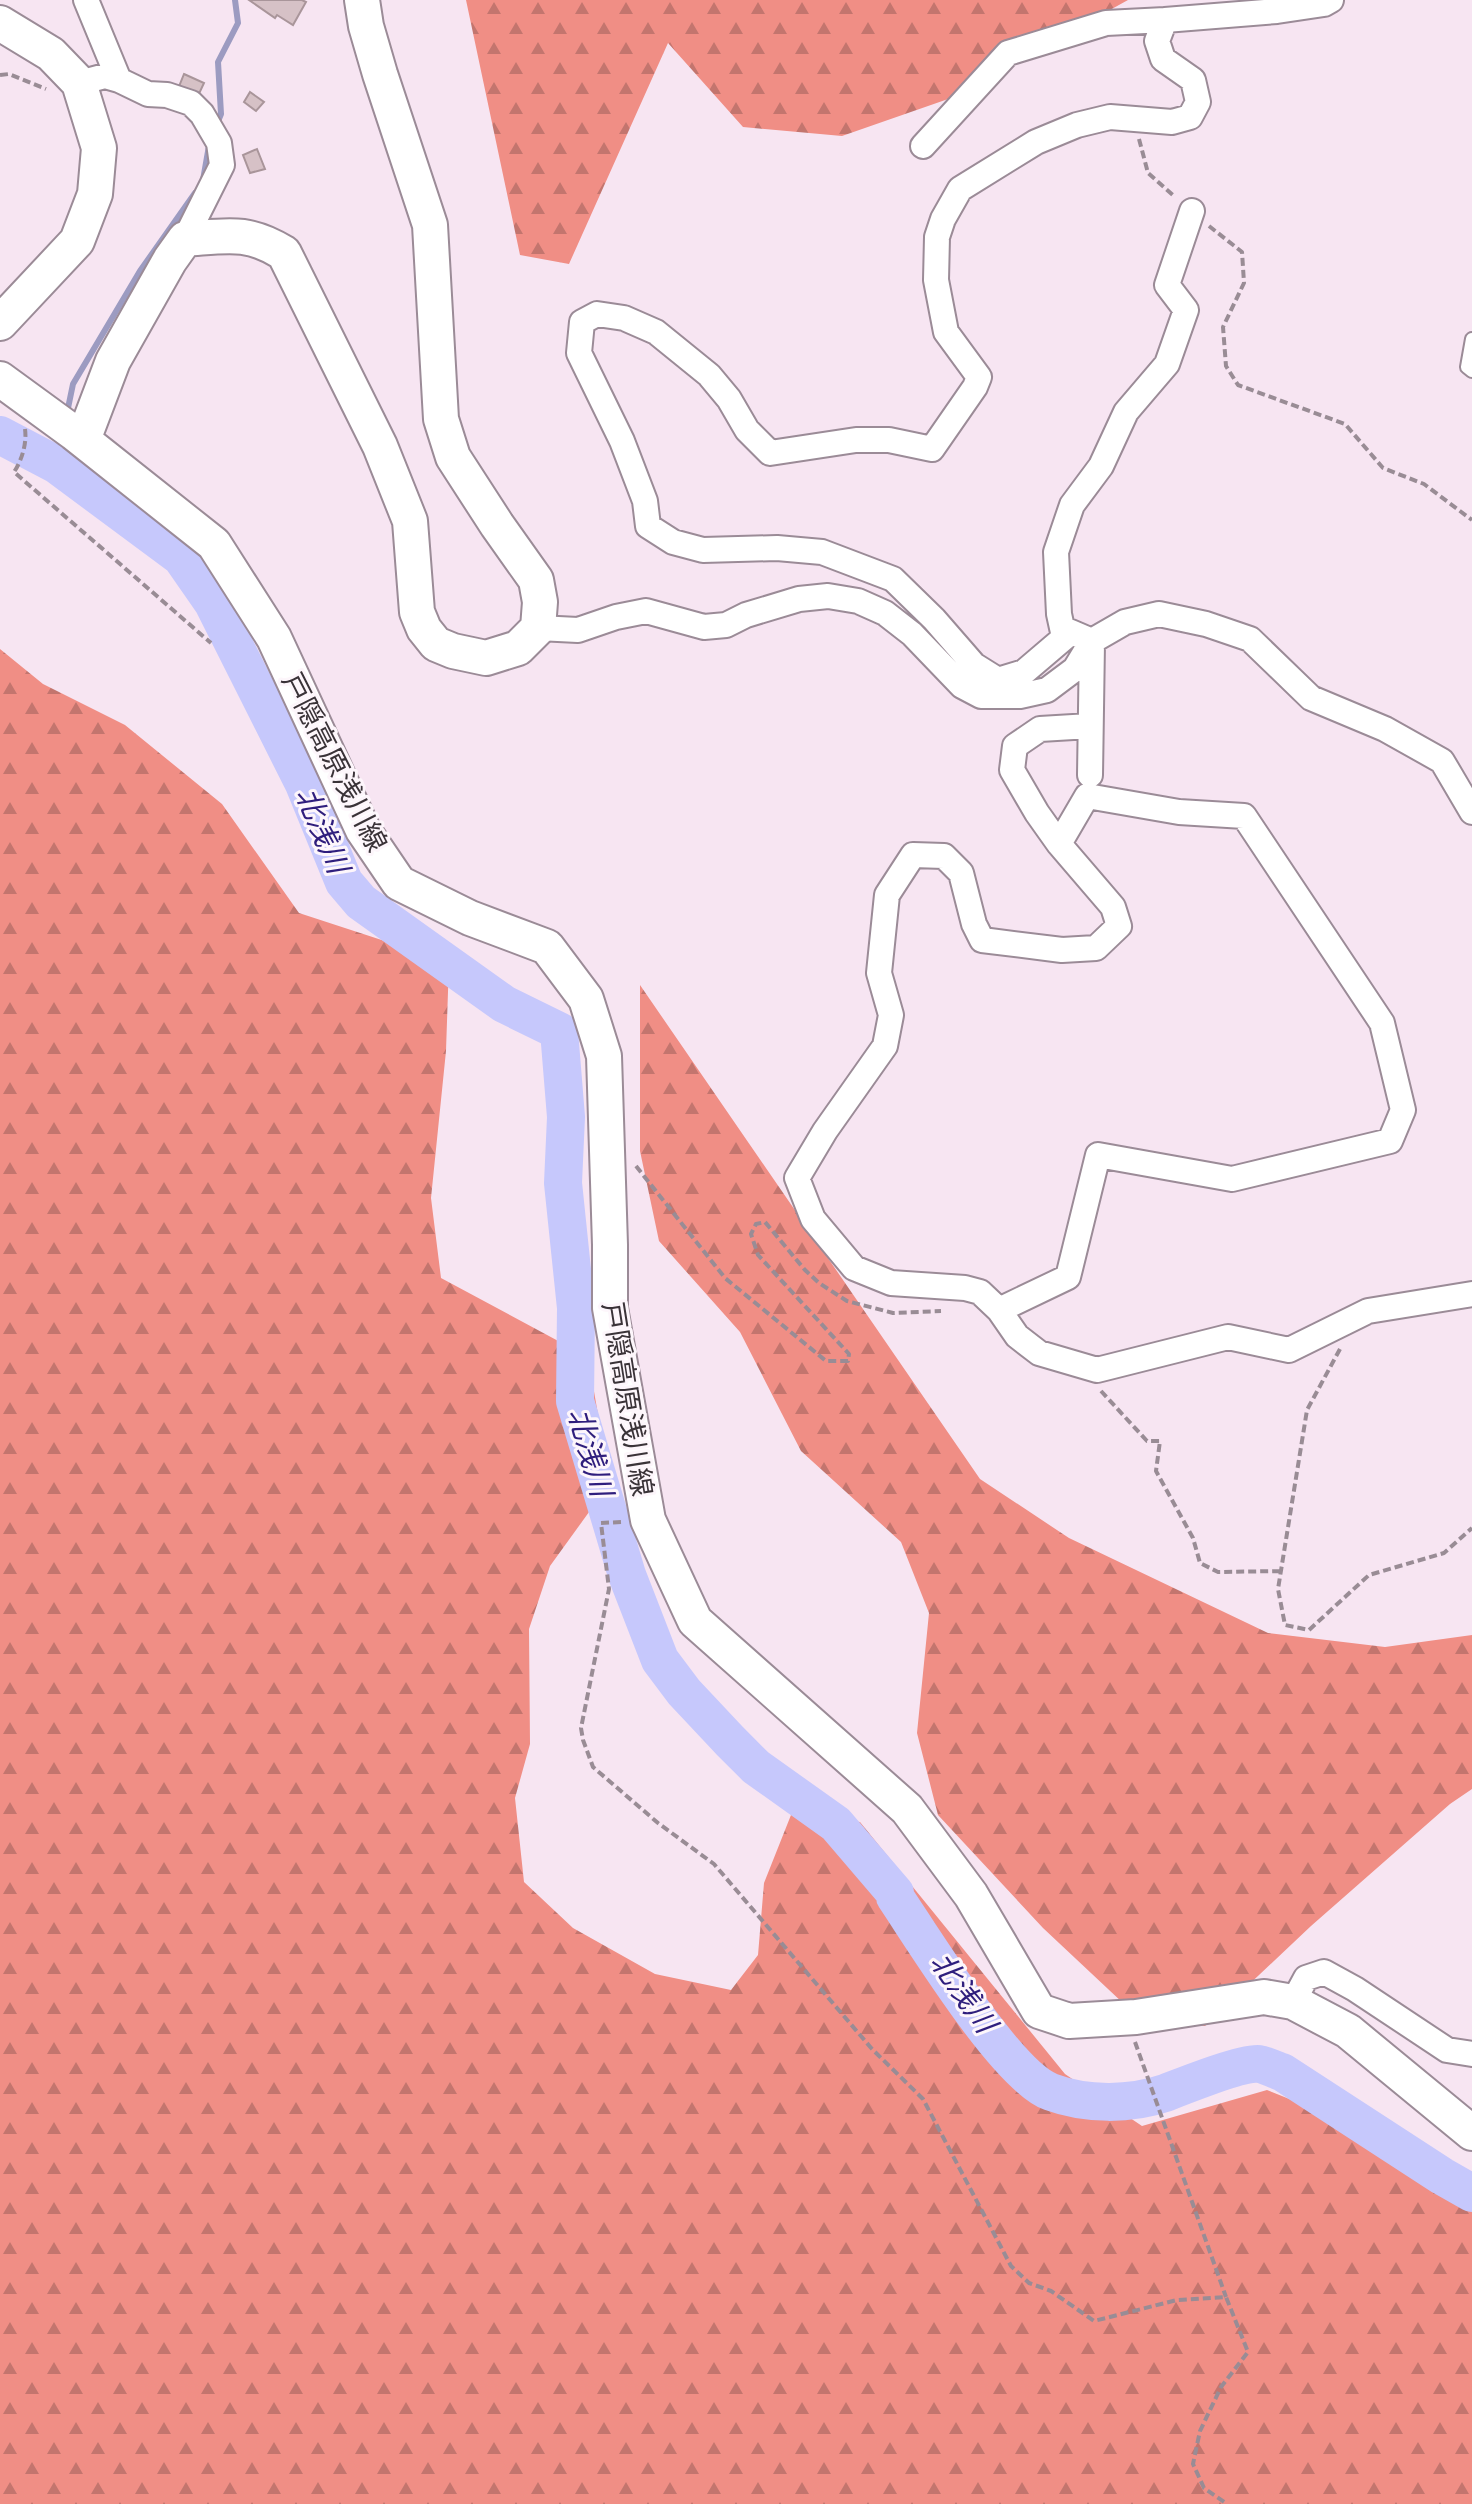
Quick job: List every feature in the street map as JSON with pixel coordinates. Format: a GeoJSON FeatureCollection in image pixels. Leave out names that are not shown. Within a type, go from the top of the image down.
{"type":"FeatureCollection","features":[{"type":"Feature","properties":{"kind":"main road"},"geometry":{"type":"LineString","coordinates":[[78,436],[113,361],[185,239],[239,235],[264,240],[284,253],[380,446],[410,521],[417,612],[424,629],[436,644],[486,658],[518,648],[538,628],[540,602],[536,580],[453,457],[441,419],[430,225],[380,74],[362,0]]}},
{"type":"Feature","properties":{"kind":"main road"},"geometry":{"type":"LineString","coordinates":[[0,23],[51,54],[79,83],[99,148],[95,194],[77,241],[0,323]]}},
{"type":"Feature","properties":{"kind":"main road","name":"戸隠高原浅川線"},"geometry":{"type":"LineString","coordinates":[[0,379],[35,425],[78,436],[214,544],[274,638],[363,830],[399,883],[470,918],[547,947],[586,999],[604,1056],[610,1308],[648,1520],[695,1621],[907,1809],[971,1895],[1039,2011],[1069,2021],[1126,2017],[1264,1997],[1293,2002],[1348,2031],[1472,2133]]}},
{"type":"Feature","properties":{"kind":"street"},"geometry":{"type":"LineString","coordinates":[[86,0],[119,80]]}},
{"type":"Feature","properties":{"kind":"street"},"geometry":{"type":"LineString","coordinates":[[923,146],[1008,53],[1106,23],[1277,11],[1324,4],[1331,0]]}},
{"type":"Feature","properties":{"kind":"street"},"geometry":{"type":"LineString","coordinates":[[1092,641],[1071,632],[1024,672],[998,680],[974,665],[934,619],[893,579],[822,552],[777,548],[703,550],[673,542],[648,526],[645,501],[622,441],[579,353],[582,322],[597,314],[624,318],[656,332],[709,375],[729,399],[747,430],[770,453],[856,440],[889,440],[932,449],[979,377],[946,332],[936,280],[937,237],[943,219],[960,189],[1036,142],[1077,125],[1110,117],[1172,122],[1190,117],[1198,102],[1193,80],[1163,59],[1157,41],[1165,20]]}},
{"type":"Feature","properties":{"kind":"street"},"geometry":{"type":"LineString","coordinates":[[79,83],[105,76],[148,94],[167,95],[191,103],[202,114],[219,143],[222,165],[185,239]]}},
{"type":"Feature","properties":{"kind":"street"},"geometry":{"type":"LineString","coordinates":[[1064,637],[1059,614],[1056,552],[1072,505],[1101,466],[1126,412],[1167,364],[1186,310],[1167,285],[1192,211]]}},
{"type":"Feature","properties":{"kind":"street"},"geometry":{"type":"LineString","coordinates":[[538,628],[578,630],[646,611],[704,627],[726,625],[746,615],[799,599],[828,596],[858,601],[885,613],[912,634],[962,686],[981,696],[1020,696],[1047,690],[1075,669],[1092,641],[1125,622],[1159,614],[1206,624],[1250,639],[1311,698],[1385,729],[1442,761],[1472,812]]}},
{"type":"Feature","properties":{"kind":"street"},"geometry":{"type":"LineString","coordinates":[[1090,775],[1092,641]]}},
{"type":"Feature","properties":{"kind":"street"},"geometry":{"type":"LineString","coordinates":[[1090,726],[1040,729],[1015,746],[1012,770],[1059,844],[1113,907],[1119,926],[1096,948],[1062,950],[982,940],[974,924],[961,873],[944,856],[913,855],[887,895],[879,973],[891,1015],[885,1046],[825,1131],[797,1178],[813,1219],[854,1268],[891,1283],[965,1288],[980,1292],[999,1310],[1017,1336],[1039,1353],[1097,1370],[1228,1337],[1289,1350],[1368,1311],[1472,1294]]}},
{"type":"Feature","properties":{"kind":"street"},"geometry":{"type":"LineString","coordinates":[[999,1310],[1068,1277],[1098,1155],[1232,1179],[1390,1141],[1403,1110],[1382,1023],[1244,816],[1179,812],[1087,796],[1059,844]]}},
{"type":"Feature","properties":{"kind":"street"},"geometry":{"type":"LineString","coordinates":[[1293,2002],[1306,1978],[1324,1972],[1447,2050],[1472,2054]]}},
{"type":"Feature","properties":{"kind":"lane"},"geometry":{"type":"LineString","coordinates":[[1472,339],[1467,367],[1472,371]]}},
{"type":"Feature","properties":{"kind":"path"},"geometry":{"type":"LineString","coordinates":[[1133,117],[1148,173],[1242,252],[1244,283],[1223,327],[1226,366],[1238,385],[1345,424],[1383,468],[1424,484],[1472,520]]}},
{"type":"Feature","properties":{"kind":"path"},"geometry":{"type":"LineString","coordinates":[[35,425],[14,472],[211,643]]}},
{"type":"Feature","properties":{"kind":"path"},"geometry":{"type":"LineString","coordinates":[[608,1154],[635,1164],[725,1278],[826,1361],[848,1361],[849,1354],[758,1255],[751,1234],[756,1224],[765,1222],[805,1270],[847,1301],[893,1313],[951,1310]]}},
{"type":"Feature","properties":{"kind":"path"},"geometry":{"type":"LineString","coordinates":[[1342,1344],[1307,1410],[1278,1589],[1285,1625],[1309,1630],[1369,1575],[1444,1553],[1472,1528]]}},
{"type":"Feature","properties":{"kind":"path"},"geometry":{"type":"LineString","coordinates":[[1101,1369],[1102,1392],[1147,1441],[1160,1441],[1156,1471],[1193,1538],[1200,1563],[1218,1572],[1281,1571]]}},
{"type":"Feature","properties":{"kind":"path"},"geometry":{"type":"LineString","coordinates":[[648,1520],[601,1523],[609,1589],[581,1728],[593,1767],[658,1823],[714,1864],[872,2049],[923,2099],[1011,2266],[1029,2283],[1051,2291],[1094,2321],[1177,2300],[1226,2297]]}},
{"type":"Feature","properties":{"kind":"path"},"geometry":{"type":"LineString","coordinates":[[1126,2017],[1248,2352],[1221,2387],[1200,2431],[1193,2464],[1204,2488],[1227,2504]]}},
{"type":"Feature","properties":{"kind":"green space"},"geometry":{"type":"Polygon","coordinates":[[[466,0],[1128,0],[951,98],[842,136],[743,127],[668,43],[569,264],[520,255],[466,0]]]}},
{"type":"Feature","properties":{"kind":"green space"},"geometry":{"type":"Polygon","coordinates":[[[0,649],[43,684],[125,725],[222,804],[299,913],[449,962],[446,1051],[431,1198],[441,1278],[588,1357],[610,1483],[550,1566],[529,1629],[530,1744],[515,1798],[524,1882],[573,1928],[655,1974],[731,1990],[758,1955],[764,1883],[791,1815],[860,1822],[1065,2074],[1142,2126],[1267,2090],[1472,2172],[1472,2504],[0,2504],[0,649]]]}},
{"type":"Feature","properties":{"kind":"green space"},"geometry":{"type":"Polygon","coordinates":[[[640,985],[980,1479],[1069,1538],[1268,1633],[1385,1647],[1472,1635],[1472,1789],[1450,1804],[1311,1926],[1205,2026],[1140,2019],[1043,1928],[938,1815],[917,1733],[929,1613],[901,1542],[801,1451],[740,1332],[659,1241],[640,1151],[640,985]]]}},
{"type":"Feature","properties":{"kind":"building"},"geometry":{"type":"Polygon","coordinates":[[[249,0],[306,2],[293,25],[277,15],[275,18],[249,0]]]}},
{"type":"Feature","properties":{"kind":"building"},"geometry":{"type":"Polygon","coordinates":[[[184,74],[204,83],[197,98],[178,89],[184,74]]]}},
{"type":"Feature","properties":{"kind":"building"},"geometry":{"type":"Polygon","coordinates":[[[250,92],[264,102],[256,111],[244,102],[250,92]]]}},
{"type":"Feature","properties":{"kind":"building"},"geometry":{"type":"Polygon","coordinates":[[[257,149],[265,169],[250,173],[243,155],[257,149]]]}},
{"type":"Feature","properties":{"kind":"waterway"},"geometry":{"type":"LineString","coordinates":[[216,126],[221,114],[218,62],[238,23],[235,0]]}},
{"type":"Feature","properties":{"kind":"waterway"},"geometry":{"type":"LineString","coordinates":[[203,180],[210,140]]}},
{"type":"Feature","properties":{"kind":"waterway"},"geometry":{"type":"LineString","coordinates":[[67,413],[73,384],[140,271],[195,193]]}},
{"type":"Feature","properties":{"kind":"waterway","name":"北浅川"},"geometry":{"type":"LineString","coordinates":[[0,435],[57,465],[181,557],[213,603],[304,784],[344,882],[361,902],[504,1004],[559,1031],[566,1117],[563,1183],[576,1308],[575,1401],[627,1575],[660,1660],[684,1692],[756,1767],[836,1824],[895,1893],[967,2005],[1012,2061],[1033,2081],[1065,2096],[1093,2101],[1123,2101],[1165,2093],[1251,2064],[1262,2065],[1282,2072],[1472,2193]]}},
{"type":"Feature","properties":{"kind":"waterway"},"geometry":{"type":"LineString","coordinates":[[57,465],[62,440]]}}]}
